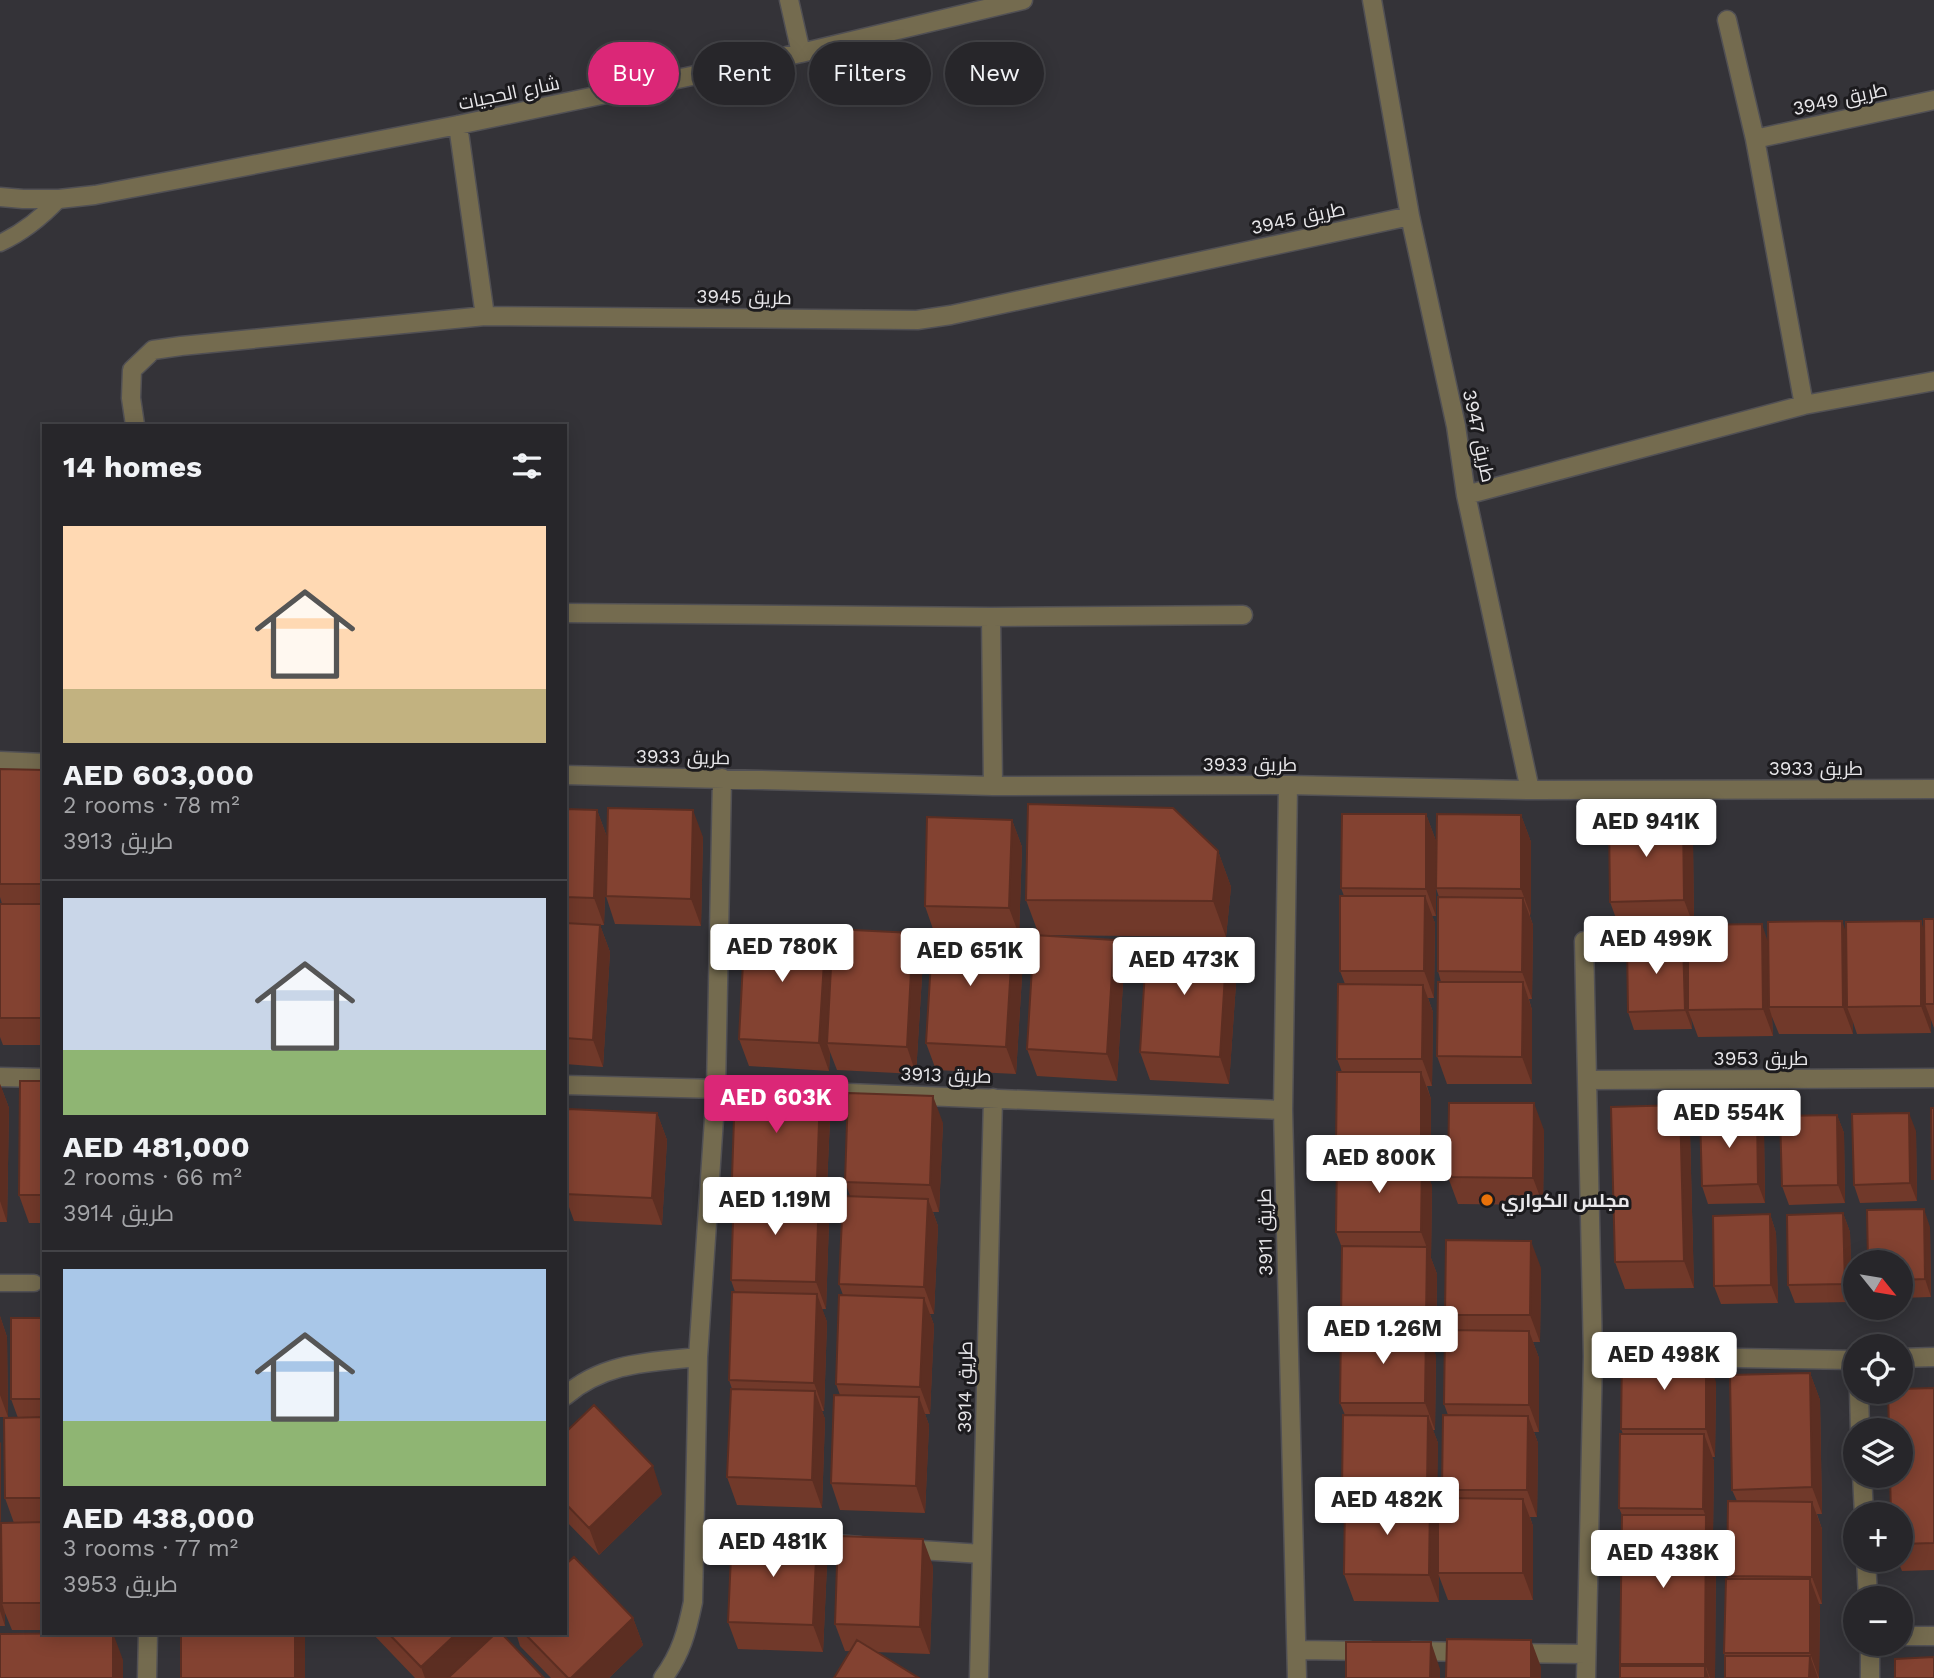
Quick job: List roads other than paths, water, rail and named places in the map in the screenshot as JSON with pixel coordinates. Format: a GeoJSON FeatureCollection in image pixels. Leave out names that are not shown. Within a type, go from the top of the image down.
{"type":"FeatureCollection","features":[{"type":"Feature","properties":{"kind":"street"},"geometry":{"type":"LineString","coordinates":[[789,0],[801,52]]}},
{"type":"Feature","properties":{"kind":"street","name":"شارع الحجيات"},"geometry":{"type":"LineString","coordinates":[[0,197],[59,199],[119,191],[458,125],[801,52],[1023,0]]}},
{"type":"Feature","properties":{"kind":"street","name":"طريق 3947"},"geometry":{"type":"LineString","coordinates":[[1372,0],[1410,216],[1456,426],[1466,495],[1804,405],[1934,381]]}},
{"type":"Feature","properties":{"kind":"street"},"geometry":{"type":"LineString","coordinates":[[1727,20],[1755,139],[1804,405]]}},
{"type":"Feature","properties":{"kind":"street","name":"طريق 3949"},"geometry":{"type":"LineString","coordinates":[[1755,139],[1934,100]]}},
{"type":"Feature","properties":{"kind":"street"},"geometry":{"type":"LineString","coordinates":[[458,125],[485,316]]}},
{"type":"Feature","properties":{"kind":"street","name":"طريق 3945"},"geometry":{"type":"LineString","coordinates":[[135,424],[131,398],[132,370],[153,350],[181,345],[485,316],[917,320],[951,315],[1410,216]]}},
{"type":"Feature","properties":{"kind":"street"},"geometry":{"type":"LineString","coordinates":[[1466,495],[1530,790]]}},
{"type":"Feature","properties":{"kind":"street"},"geometry":{"type":"LineString","coordinates":[[567,613],[991,617],[1243,615]]}},
{"type":"Feature","properties":{"kind":"street"},"geometry":{"type":"LineString","coordinates":[[991,617],[993,786]]}},
{"type":"Feature","properties":{"kind":"street"},"geometry":{"type":"LineString","coordinates":[[0,761],[42,763]]}},
{"type":"Feature","properties":{"kind":"street","name":"طريق 3933"},"geometry":{"type":"LineString","coordinates":[[567,775],[993,786],[1288,785],[1530,790],[1934,789]]}},
{"type":"Feature","properties":{"kind":"street"},"geometry":{"type":"LineString","coordinates":[[671,1675],[685,1637],[693,1602],[698,1357],[716,1089],[722,778]]}},
{"type":"Feature","properties":{"kind":"street","name":"طريق 3911"},"geometry":{"type":"LineString","coordinates":[[1288,785],[1283,1110],[1297,1678]]}},
{"type":"Feature","properties":{"kind":"street"},"geometry":{"type":"LineString","coordinates":[[1584,941],[1593,1356],[1586,1678]]}},
{"type":"Feature","properties":{"kind":"street"},"geometry":{"type":"LineString","coordinates":[[0,1077],[42,1078]]}},
{"type":"Feature","properties":{"kind":"street","name":"طريق 3953"},"geometry":{"type":"LineString","coordinates":[[1588,1080],[1934,1078]]}},
{"type":"Feature","properties":{"kind":"street","name":"طريق 3913"},"geometry":{"type":"LineString","coordinates":[[567,1085],[1283,1110]]}},
{"type":"Feature","properties":{"kind":"street","name":"طريق 3914"},"geometry":{"type":"LineString","coordinates":[[979,1678],[993,1098]]}},
{"type":"Feature","properties":{"kind":"street"},"geometry":{"type":"LineString","coordinates":[[1593,1356],[1843,1360]]}},
{"type":"Feature","properties":{"kind":"street"},"geometry":{"type":"LineString","coordinates":[[567,1395],[586,1381],[626,1365],[698,1357]]}},
{"type":"Feature","properties":{"kind":"street"},"geometry":{"type":"LineString","coordinates":[[1913,1358],[1934,1357]]}},
{"type":"Feature","properties":{"kind":"street"},"geometry":{"type":"LineString","coordinates":[[776,1540],[982,1554]]}},
{"type":"Feature","properties":{"kind":"street"},"geometry":{"type":"LineString","coordinates":[[147,1678],[148,1635]]}},
{"type":"Feature","properties":{"kind":"street"},"geometry":{"type":"LineString","coordinates":[[1913,1636],[1934,1636]]}},
{"type":"Feature","properties":{"kind":"street"},"geometry":{"type":"LineString","coordinates":[[1297,1650],[1586,1654]]}},
{"type":"Feature","properties":{"kind":"street"},"geometry":{"type":"LineString","coordinates":[[1870,1656],[1870,1678]]}},
{"type":"Feature","properties":{"kind":"lane"},"geometry":{"type":"LineString","coordinates":[[0,243],[23,232],[59,199]]}},
{"type":"Feature","properties":{"kind":"lane"},"geometry":{"type":"LineString","coordinates":[[0,1283],[34,1283]]}},
{"type":"Feature","properties":{"kind":"place","name":"مجلس الكواري"},"geometry":{"type":"Point","coordinates":[1487,1200]}}]}
